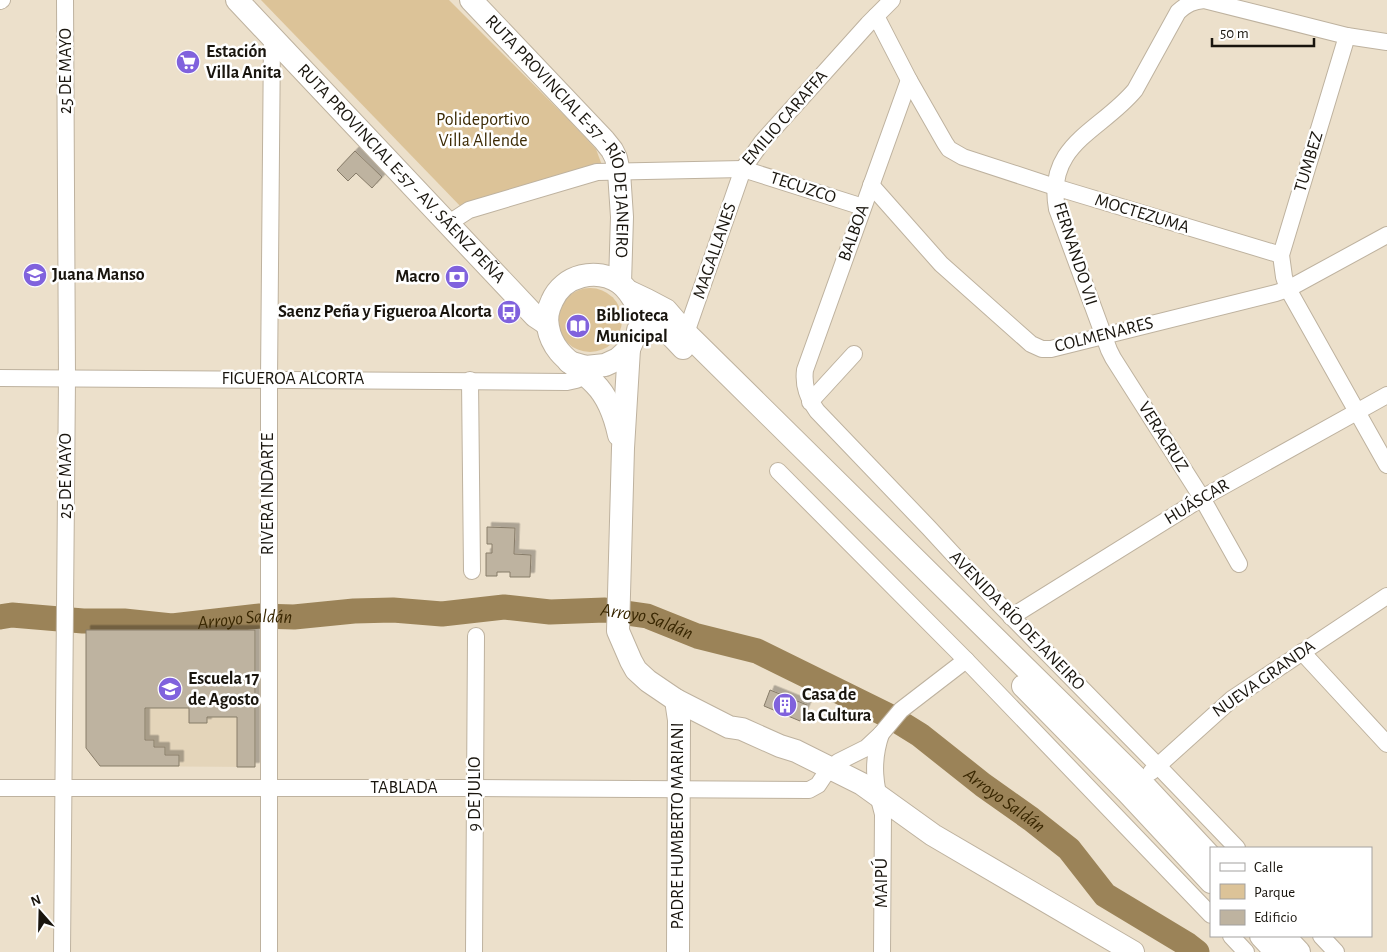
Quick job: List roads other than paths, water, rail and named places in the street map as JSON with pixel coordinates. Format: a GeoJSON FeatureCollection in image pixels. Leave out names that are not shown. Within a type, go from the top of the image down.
{"type":"FeatureCollection","features":[{"type":"Feature","properties":{"kind":"main road","name":"RUTA PROVINCIAL E-57 - AV. SÁENZ PEÑA"},"geometry":{"type":"LineString","coordinates":[[237,0],[535,316],[547,324]]}},
{"type":"Feature","properties":{"kind":"main road","name":"RUTA PROVINCIAL E-57 - RÍO DE JANEIRO"},"geometry":{"type":"LineString","coordinates":[[472,0],[612,150],[619,172],[625,288]]}},
{"type":"Feature","properties":{"kind":"main road"},"geometry":{"type":"LineString","coordinates":[[622,448],[614,416],[607,400],[595,384],[586,367],[557,350],[550,338],[547,324],[548,309],[554,295],[565,284],[589,274],[611,278],[625,288],[666,310],[686,333],[1134,787],[1210,881]]}},
{"type":"Feature","properties":{"kind":"main road"},"geometry":{"type":"LineString","coordinates":[[625,288],[636,304],[639,316],[634,339],[622,448],[618,595],[620,636],[636,670],[648,681],[676,700],[729,726],[742,729],[780,746],[792,759],[821,778],[872,802],[933,835],[1133,952]]}},
{"type":"Feature","properties":{"kind":"main road"},"geometry":{"type":"LineString","coordinates":[[586,367],[618,359],[634,339],[653,326],[665,330],[988,651],[1210,856]]}},
{"type":"Feature","properties":{"kind":"main road"},"geometry":{"type":"LineString","coordinates":[[620,636],[657,670],[734,717],[742,729]]}},
{"type":"Feature","properties":{"kind":"main road","name":"PADRE HUMBERTO MARIANI"},"geometry":{"type":"LineString","coordinates":[[676,700],[679,720],[678,952]]}},
{"type":"Feature","properties":{"kind":"main road"},"geometry":{"type":"LineString","coordinates":[[1262,937],[1276,952]]}},
{"type":"Feature","properties":{"kind":"main road"},"geometry":{"type":"LineString","coordinates":[[1285,937],[1299,952]]}},
{"type":"Feature","properties":{"kind":"street","name":"25 DE MAYO"},"geometry":{"type":"LineString","coordinates":[[62,952],[67,378],[65,0]]}},
{"type":"Feature","properties":{"kind":"street","name":"EMILIO CARAFFA"},"geometry":{"type":"LineString","coordinates":[[449,224],[468,210],[597,172],[743,169],[762,142],[892,0]]}},
{"type":"Feature","properties":{"kind":"street","name":"FERNANDO VII"},"geometry":{"type":"LineString","coordinates":[[1102,335],[1057,209],[1054,188],[1056,175],[1068,151],[1126,101],[1135,90],[1178,12],[1194,1],[1204,0],[1347,36],[1387,42]]}},
{"type":"Feature","properties":{"kind":"street","name":"MOCTEZUMA"},"geometry":{"type":"LineString","coordinates":[[876,16],[909,80],[945,143],[962,157],[1054,188],[1281,256]]}},
{"type":"Feature","properties":{"kind":"street","name":"RIVERA INDARTE"},"geometry":{"type":"LineString","coordinates":[[269,952],[268,590],[272,36]]}},
{"type":"Feature","properties":{"kind":"street","name":"TUMBEZ"},"geometry":{"type":"LineString","coordinates":[[1288,288],[1284,277],[1281,256],[1347,36]]}},
{"type":"Feature","properties":{"kind":"street","name":"BALBOA"},"geometry":{"type":"LineString","coordinates":[[808,395],[804,380],[805,370],[909,80]]}},
{"type":"Feature","properties":{"kind":"street","name":"TECUZCO"},"geometry":{"type":"LineString","coordinates":[[743,169],[863,207]]}},
{"type":"Feature","properties":{"kind":"street","name":"MAGALLANES"},"geometry":{"type":"LineString","coordinates":[[686,333],[743,169]]}},
{"type":"Feature","properties":{"kind":"street","name":"COLMENARES"},"geometry":{"type":"LineString","coordinates":[[871,186],[941,264],[1035,347],[1042,349],[1051,349],[1263,297],[1288,288],[1387,235]]}},
{"type":"Feature","properties":{"kind":"street"},"geometry":{"type":"LineString","coordinates":[[1288,288],[1387,465]]}},
{"type":"Feature","properties":{"kind":"street","name":"VERACRUZ"},"geometry":{"type":"LineString","coordinates":[[1102,335],[1113,358],[1202,498],[1239,564]]}},
{"type":"Feature","properties":{"kind":"street"},"geometry":{"type":"LineString","coordinates":[[808,395],[854,354]]}},
{"type":"Feature","properties":{"kind":"street","name":"FIGUEROA ALCORTA"},"geometry":{"type":"LineString","coordinates":[[0,378],[566,382],[576,380],[586,367]]}},
{"type":"Feature","properties":{"kind":"street"},"geometry":{"type":"LineString","coordinates":[[470,380],[472,571]]}},
{"type":"Feature","properties":{"kind":"street","name":"AVENIDA RÍO DE JANEIRO"},"geometry":{"type":"LineString","coordinates":[[808,395],[817,411],[1011,617],[1236,847]]}},
{"type":"Feature","properties":{"kind":"street","name":"HUÁSCAR"},"geometry":{"type":"LineString","coordinates":[[1011,617],[1202,498],[1387,395]]}},
{"type":"Feature","properties":{"kind":"street"},"geometry":{"type":"LineString","coordinates":[[778,471],[966,660],[1210,913]]}},
{"type":"Feature","properties":{"kind":"street","name":"NUEVA GRANDA"},"geometry":{"type":"LineString","coordinates":[[1134,787],[1159,767],[1232,698],[1387,596]]}},
{"type":"Feature","properties":{"kind":"street","name":"9 DE JULIO"},"geometry":{"type":"LineString","coordinates":[[474,952],[476,636]]}},
{"type":"Feature","properties":{"kind":"street"},"geometry":{"type":"LineString","coordinates":[[1302,652],[1387,744]]}},
{"type":"Feature","properties":{"kind":"street"},"geometry":{"type":"LineString","coordinates":[[821,778],[838,762],[866,748],[881,734],[901,710],[966,660]]}},
{"type":"Feature","properties":{"kind":"street","name":"MAIPÚ"},"geometry":{"type":"LineString","coordinates":[[881,734],[874,764],[872,802],[882,952]]}},
{"type":"Feature","properties":{"kind":"street","name":"TABLADA"},"geometry":{"type":"LineString","coordinates":[[0,788],[679,790],[821,778]]}},
{"type":"Feature","properties":{"kind":"street"},"geometry":{"type":"LineString","coordinates":[[1232,937],[1246,952]]}},
{"type":"Feature","properties":{"kind":"street"},"geometry":{"type":"LineString","coordinates":[[1322,937],[1336,952]]}},
{"type":"Feature","properties":{"kind":"waterway","name":"Arroyo Saldán"},"geometry":{"type":"LineString","coordinates":[[0,617],[12,615],[83,621],[124,621],[172,626],[260,616],[294,617],[354,611],[393,610],[442,614],[504,607],[550,612],[605,610],[647,616],[697,636],[757,651],[891,717],[920,735],[1069,849],[1105,895],[1197,952]]}},
{"type":"Feature","properties":{"kind":"place","name":"Estación Villa Anita"},"geometry":{"type":"Point","coordinates":[188,62]}},
{"type":"Feature","properties":{"kind":"place","name":"Juana Manso"},"geometry":{"type":"Point","coordinates":[35,275]}},
{"type":"Feature","properties":{"kind":"place","name":"Macro"},"geometry":{"type":"Point","coordinates":[457,277]}},
{"type":"Feature","properties":{"kind":"place","name":"Saenz Peña y Figueroa Alcorta"},"geometry":{"type":"Point","coordinates":[509,312]}},
{"type":"Feature","properties":{"kind":"place","name":"Biblioteca Municipal"},"geometry":{"type":"Point","coordinates":[578,326]}},
{"type":"Feature","properties":{"kind":"place","name":"Escuela 17 de Agosto"},"geometry":{"type":"Point","coordinates":[170,689]}},
{"type":"Feature","properties":{"kind":"place","name":"Casa de la Cultura"},"geometry":{"type":"Point","coordinates":[785,705]}},
{"type":"Feature","properties":{"kind":"park label","name":"Polideportivo Villa Allende"},"geometry":{"type":"Point","coordinates":[483,130]}}]}
